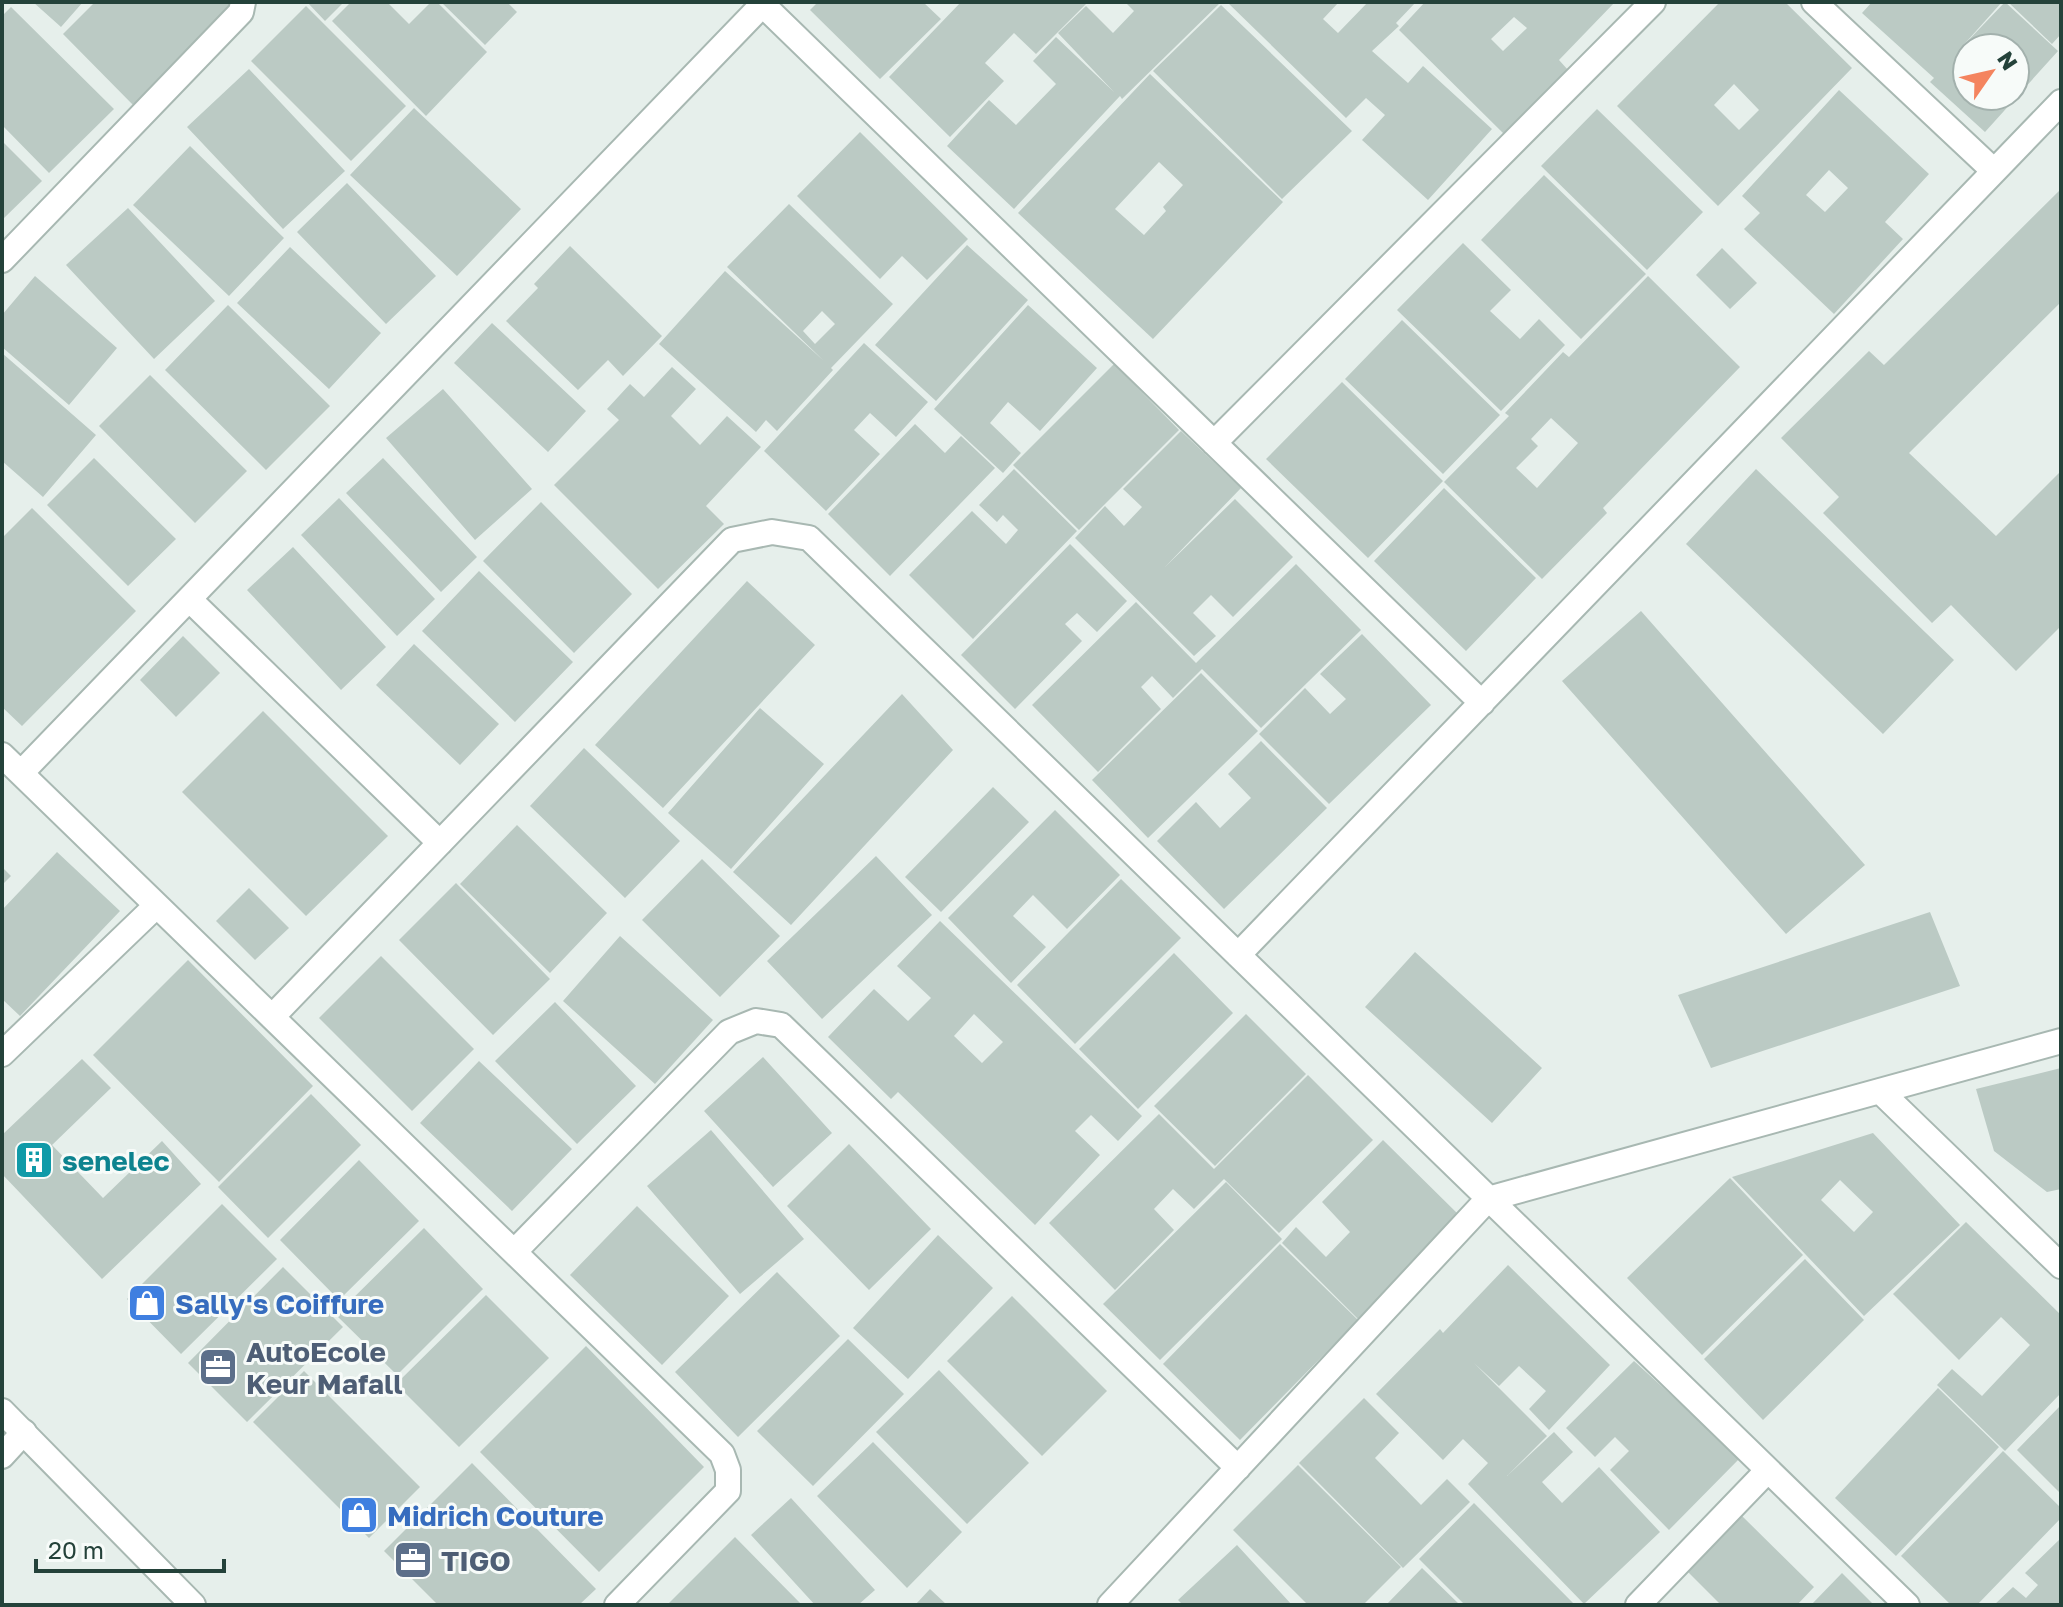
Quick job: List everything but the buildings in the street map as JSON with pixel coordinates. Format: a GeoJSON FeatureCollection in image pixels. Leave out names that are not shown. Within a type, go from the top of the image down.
{"type":"FeatureCollection","features":[{"type":"Feature","properties":{"kind":"street"},"geometry":{"type":"LineString","coordinates":[[2,260],[241,12],[243,2]]}},
{"type":"Feature","properties":{"kind":"street"},"geometry":{"type":"LineString","coordinates":[[1214,443],[1653,2]]}},
{"type":"Feature","properties":{"kind":"street"},"geometry":{"type":"LineString","coordinates":[[1814,2],[1994,171]]}},
{"type":"Feature","properties":{"kind":"street"},"geometry":{"type":"LineString","coordinates":[[21,773],[762,3],[1482,703]]}},
{"type":"Feature","properties":{"kind":"street"},"geometry":{"type":"LineString","coordinates":[[1238,955],[2061,102]]}},
{"type":"Feature","properties":{"kind":"street"},"geometry":{"type":"LineString","coordinates":[[272,1017],[732,540],[772,532],[809,538],[1907,1605]]}},
{"type":"Feature","properties":{"kind":"street"},"geometry":{"type":"LineString","coordinates":[[189,599],[440,843]]}},
{"type":"Feature","properties":{"kind":"street"},"geometry":{"type":"LineString","coordinates":[[2,755],[722,1454],[728,1470],[728,1491],[617,1605]]}},
{"type":"Feature","properties":{"kind":"street"},"geometry":{"type":"LineString","coordinates":[[2,1054],[156,906]]}},
{"type":"Feature","properties":{"kind":"street"},"geometry":{"type":"LineString","coordinates":[[514,1252],[729,1032],[756,1021],[781,1025],[1238,1468]]}},
{"type":"Feature","properties":{"kind":"street"},"geometry":{"type":"LineString","coordinates":[[1110,1605],[1488,1199],[2061,1041]]}},
{"type":"Feature","properties":{"kind":"street"},"geometry":{"type":"LineString","coordinates":[[1880,1091],[2061,1266]]}},
{"type":"Feature","properties":{"kind":"street"},"geometry":{"type":"LineString","coordinates":[[2,1411],[193,1605]]}},
{"type":"Feature","properties":{"kind":"street"},"geometry":{"type":"LineString","coordinates":[[2,1456],[24,1432]]}},
{"type":"Feature","properties":{"kind":"street"},"geometry":{"type":"LineString","coordinates":[[1638,1605],[1768,1470]]}},
{"type":"Feature","properties":{"kind":"place","name":"senelec"},"geometry":{"type":"Point","coordinates":[34,1160]}},
{"type":"Feature","properties":{"kind":"place","name":"Sally's Coiffure"},"geometry":{"type":"Point","coordinates":[147,1303]}},
{"type":"Feature","properties":{"kind":"place","name":"AutoEcole Keur Mafall"},"geometry":{"type":"Point","coordinates":[218,1367]}},
{"type":"Feature","properties":{"kind":"place","name":"Midrich Couture"},"geometry":{"type":"Point","coordinates":[359,1515]}},
{"type":"Feature","properties":{"kind":"place","name":"TIGO"},"geometry":{"type":"Point","coordinates":[413,1560]}}]}
